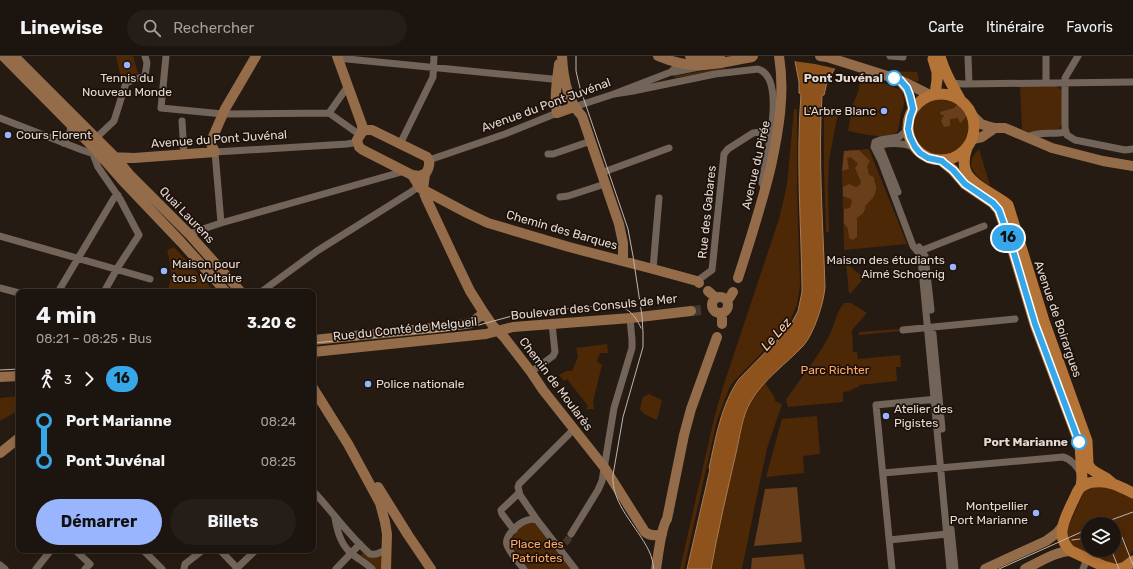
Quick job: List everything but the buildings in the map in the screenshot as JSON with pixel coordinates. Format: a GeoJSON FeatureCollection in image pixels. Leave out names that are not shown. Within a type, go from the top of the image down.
{"type":"FeatureCollection","features":[{"type":"Feature","properties":{"kind":"main road"},"geometry":{"type":"LineString","coordinates":[[3,56],[71,124],[97,155],[161,220],[223,289]]}},
{"type":"Feature","properties":{"kind":"main road","name":"Quai Laurens"},"geometry":{"type":"LineString","coordinates":[[14,56],[115,157],[189,234],[238,289]]}},
{"type":"Feature","properties":{"kind":"main road"},"geometry":{"type":"LineString","coordinates":[[215,152],[211,142],[223,114],[256,56]]}},
{"type":"Feature","properties":{"kind":"main road"},"geometry":{"type":"LineString","coordinates":[[556,113],[562,82],[561,56]]}},
{"type":"Feature","properties":{"kind":"main road"},"geometry":{"type":"LineString","coordinates":[[658,56],[672,61],[703,61]]}},
{"type":"Feature","properties":{"kind":"main road","name":"Avenue du Pont Juvénal"},"geometry":{"type":"LineString","coordinates":[[703,61],[721,58],[752,58],[753,56]]}},
{"type":"Feature","properties":{"kind":"main road","name":"Avenue du Pirée"},"geometry":{"type":"LineString","coordinates":[[738,278],[765,189],[779,126],[781,102],[779,56]]}},
{"type":"Feature","properties":{"kind":"main road"},"geometry":{"type":"LineString","coordinates":[[820,56],[900,80],[933,95]]}},
{"type":"Feature","properties":{"kind":"main road"},"geometry":{"type":"LineString","coordinates":[[932,56],[937,72],[937,80],[933,95]]}},
{"type":"Feature","properties":{"kind":"main road"},"geometry":{"type":"LineString","coordinates":[[940,56],[942,66],[960,99]]}},
{"type":"Feature","properties":{"kind":"main road"},"geometry":{"type":"LineString","coordinates":[[337,57],[362,125],[359,147],[408,173],[420,176],[425,174]]}},
{"type":"Feature","properties":{"kind":"main road"},"geometry":{"type":"LineString","coordinates":[[900,80],[908,91],[913,109]]}},
{"type":"Feature","properties":{"kind":"main road"},"geometry":{"type":"LineString","coordinates":[[562,82],[574,107],[582,116],[617,216],[624,245],[622,261]]}},
{"type":"Feature","properties":{"kind":"main road"},"geometry":{"type":"LineString","coordinates":[[973,116],[975,126],[970,143],[960,155],[952,159],[942,161],[928,158],[920,153],[910,137],[908,129],[913,109],[918,103],[933,95],[944,93],[952,95],[966,104],[973,116],[981,124],[995,128],[1005,128],[1052,148],[1103,161],[1133,166]]}},
{"type":"Feature","properties":{"kind":"main road","name":"Avenue du Pont Juvénal"},"geometry":{"type":"LineString","coordinates":[[556,113],[574,107]]}},
{"type":"Feature","properties":{"kind":"main road"},"geometry":{"type":"LineString","coordinates":[[970,143],[995,128]]}},
{"type":"Feature","properties":{"kind":"main road"},"geometry":{"type":"LineString","coordinates":[[360,136],[372,130],[427,157],[429,160],[428,168],[420,187]]}},
{"type":"Feature","properties":{"kind":"main road","name":"Avenue de Boirargues"},"geometry":{"type":"LineString","coordinates":[[970,143],[965,155],[965,170],[968,177],[973,182],[1008,205],[1044,320],[1088,441],[1088,464],[1091,469],[1112,483]]}},
{"type":"Feature","properties":{"kind":"main road","name":"Avenue du Pont Juvénal"},"geometry":{"type":"LineString","coordinates":[[97,155],[131,158],[215,152]]}},
{"type":"Feature","properties":{"kind":"main road"},"geometry":{"type":"LineString","coordinates":[[122,180],[123,167],[131,158]]}},
{"type":"Feature","properties":{"kind":"main road"},"geometry":{"type":"LineString","coordinates":[[942,161],[953,170],[965,184],[993,203],[999,210],[1012,247],[1035,324],[1080,444],[1082,474],[1081,487],[1062,527],[1057,533],[1046,541],[985,569]]}},
{"type":"Feature","properties":{"kind":"main road","name":"Chemin de Moularès"},"geometry":{"type":"LineString","coordinates":[[408,173],[420,187],[470,291],[484,314],[499,331],[604,467],[645,532],[649,535],[656,536],[662,534]]}},
{"type":"Feature","properties":{"kind":"main road","name":"Chemin des Barques"},"geometry":{"type":"LineString","coordinates":[[420,187],[466,213],[488,223],[570,248],[698,282]]}},
{"type":"Feature","properties":{"kind":"main road"},"geometry":{"type":"LineString","coordinates":[[708,291],[725,296]]}},
{"type":"Feature","properties":{"kind":"main road"},"geometry":{"type":"LineString","coordinates":[[722,313],[717,312],[713,308],[713,301],[725,296]]}},
{"type":"Feature","properties":{"kind":"main road"},"geometry":{"type":"LineString","coordinates":[[722,313],[725,312],[728,307],[725,296]]}},
{"type":"Feature","properties":{"kind":"main road"},"geometry":{"type":"LineString","coordinates":[[702,310],[713,308]]}},
{"type":"Feature","properties":{"kind":"main road","name":"Boulevard des Consuls de Mer"},"geometry":{"type":"LineString","coordinates":[[499,331],[513,327],[630,318],[691,311]]}},
{"type":"Feature","properties":{"kind":"main road"},"geometry":{"type":"LineString","coordinates":[[722,313],[722,324]]}},
{"type":"Feature","properties":{"kind":"main road","name":"Rue du Comté de Melgueil"},"geometry":{"type":"LineString","coordinates":[[316,340],[466,324],[471,323],[484,314]]}},
{"type":"Feature","properties":{"kind":"main road","name":"Rue du Comté de Melgueil"},"geometry":{"type":"LineString","coordinates":[[316,352],[454,338],[499,331]]}},
{"type":"Feature","properties":{"kind":"main road"},"geometry":{"type":"LineString","coordinates":[[663,569],[668,522],[667,519],[684,435],[717,337]]}},
{"type":"Feature","properties":{"kind":"main road"},"geometry":{"type":"LineString","coordinates":[[0,377],[16,376]]}},
{"type":"Feature","properties":{"kind":"main road"},"geometry":{"type":"LineString","coordinates":[[316,393],[348,444],[380,503],[387,534]]}},
{"type":"Feature","properties":{"kind":"main road"},"geometry":{"type":"LineString","coordinates":[[316,402],[338,428]]}},
{"type":"Feature","properties":{"kind":"main road"},"geometry":{"type":"LineString","coordinates":[[0,453],[16,440]]}},
{"type":"Feature","properties":{"kind":"main road"},"geometry":{"type":"LineString","coordinates":[[348,444],[359,457],[431,569]]}},
{"type":"Feature","properties":{"kind":"main road"},"geometry":{"type":"LineString","coordinates":[[1081,487],[1094,482],[1104,482],[1112,483],[1133,493]]}},
{"type":"Feature","properties":{"kind":"main road"},"geometry":{"type":"LineString","coordinates":[[656,569],[664,522],[667,519]]}},
{"type":"Feature","properties":{"kind":"main road"},"geometry":{"type":"LineString","coordinates":[[387,569],[386,530],[391,525],[395,524],[399,524],[404,528]]}},
{"type":"Feature","properties":{"kind":"main road"},"geometry":{"type":"LineString","coordinates":[[1062,527],[1063,540],[1068,548],[1085,564],[1108,568]]}},
{"type":"Feature","properties":{"kind":"main road"},"geometry":{"type":"LineString","coordinates":[[1025,569],[1050,557],[1066,551],[1071,551]]}},
{"type":"Feature","properties":{"kind":"main road"},"geometry":{"type":"LineString","coordinates":[[1119,569],[1125,567],[1133,561]]}},
{"type":"Feature","properties":{"kind":"street"},"geometry":{"type":"LineString","coordinates":[[96,138],[114,121],[126,83],[145,76],[147,63],[145,56]]}},
{"type":"Feature","properties":{"kind":"street"},"geometry":{"type":"LineString","coordinates":[[166,56],[161,108],[223,114],[329,113],[360,136]]}},
{"type":"Feature","properties":{"kind":"street"},"geometry":{"type":"LineString","coordinates":[[400,144],[433,77],[434,56]]}},
{"type":"Feature","properties":{"kind":"street"},"geometry":{"type":"LineString","coordinates":[[890,56],[903,56]]}},
{"type":"Feature","properties":{"kind":"street"},"geometry":{"type":"LineString","coordinates":[[966,84],[968,56]]}},
{"type":"Feature","properties":{"kind":"street"},"geometry":{"type":"LineString","coordinates":[[1046,56],[1046,83]]}},
{"type":"Feature","properties":{"kind":"street"},"geometry":{"type":"LineString","coordinates":[[1078,56],[1065,78],[1066,132],[1075,140],[1125,150],[1133,149]]}},
{"type":"Feature","properties":{"kind":"street"},"geometry":{"type":"LineString","coordinates":[[337,57],[562,82]]}},
{"type":"Feature","properties":{"kind":"street","name":"Avenue du Pont Juvénal"},"geometry":{"type":"LineString","coordinates":[[671,72],[689,60]]}},
{"type":"Feature","properties":{"kind":"street","name":"Avenue du Pont Juvénal"},"geometry":{"type":"LineString","coordinates":[[574,107],[614,94],[671,72],[694,69],[703,61]]}},
{"type":"Feature","properties":{"kind":"street"},"geometry":{"type":"LineString","coordinates":[[614,94],[714,74],[758,69],[762,70],[770,80],[772,88],[773,114],[762,183],[765,189]]}},
{"type":"Feature","properties":{"kind":"street"},"geometry":{"type":"LineString","coordinates":[[655,78],[658,86]]}},
{"type":"Feature","properties":{"kind":"street"},"geometry":{"type":"LineString","coordinates":[[951,83],[1133,82]]}},
{"type":"Feature","properties":{"kind":"street"},"geometry":{"type":"LineString","coordinates":[[960,99],[961,85],[966,84]]}},
{"type":"Feature","properties":{"kind":"street"},"geometry":{"type":"LineString","coordinates":[[329,113],[348,86]]}},
{"type":"Feature","properties":{"kind":"street","name":"Avenue du Pont Juvénal"},"geometry":{"type":"LineString","coordinates":[[429,160],[505,134],[556,113]]}},
{"type":"Feature","properties":{"kind":"street","name":"Avenue du Pont Juvénal"},"geometry":{"type":"LineString","coordinates":[[0,118],[97,155]]}},
{"type":"Feature","properties":{"kind":"street"},"geometry":{"type":"LineString","coordinates":[[182,121],[184,154]]}},
{"type":"Feature","properties":{"kind":"street"},"geometry":{"type":"LineString","coordinates":[[63,143],[70,132],[71,124]]}},
{"type":"Feature","properties":{"kind":"street"},"geometry":{"type":"LineString","coordinates":[[908,129],[899,137],[875,142],[874,147],[881,161],[913,246],[919,251]]}},
{"type":"Feature","properties":{"kind":"street","name":"Rue des Gabares"},"geometry":{"type":"LineString","coordinates":[[698,282],[712,270],[724,154],[728,149],[753,133],[761,132],[770,139]]}},
{"type":"Feature","properties":{"kind":"street"},"geometry":{"type":"LineString","coordinates":[[1028,137],[1036,134],[1057,134],[1066,132]]}},
{"type":"Feature","properties":{"kind":"street","name":"Avenue du Pont Juvénal"},"geometry":{"type":"LineString","coordinates":[[215,152],[347,144],[353,143],[360,136]]}},
{"type":"Feature","properties":{"kind":"street"},"geometry":{"type":"LineString","coordinates":[[548,154],[553,154],[591,141]]}},
{"type":"Feature","properties":{"kind":"street"},"geometry":{"type":"LineString","coordinates":[[915,147],[900,143],[884,144],[880,147],[917,244],[921,259],[937,399],[950,569]]}},
{"type":"Feature","properties":{"kind":"street"},"geometry":{"type":"LineString","coordinates":[[601,173],[669,148]]}},
{"type":"Feature","properties":{"kind":"street"},"geometry":{"type":"LineString","coordinates":[[215,152],[221,223]]}},
{"type":"Feature","properties":{"kind":"street"},"geometry":{"type":"LineString","coordinates":[[97,155],[98,167],[118,195],[138,235],[106,289]]}},
{"type":"Feature","properties":{"kind":"street"},"geometry":{"type":"LineString","coordinates":[[189,234],[221,223],[408,173]]}},
{"type":"Feature","properties":{"kind":"street"},"geometry":{"type":"LineString","coordinates":[[560,197],[568,196],[605,184]]}},
{"type":"Feature","properties":{"kind":"street"},"geometry":{"type":"LineString","coordinates":[[265,289],[317,251],[420,187]]}},
{"type":"Feature","properties":{"kind":"street"},"geometry":{"type":"LineString","coordinates":[[60,289],[114,198],[118,195]]}},
{"type":"Feature","properties":{"kind":"street"},"geometry":{"type":"LineString","coordinates":[[653,269],[660,198]]}},
{"type":"Feature","properties":{"kind":"street"},"geometry":{"type":"LineString","coordinates":[[919,251],[984,226]]}},
{"type":"Feature","properties":{"kind":"street"},"geometry":{"type":"LineString","coordinates":[[0,236],[150,279]]}},
{"type":"Feature","properties":{"kind":"street"},"geometry":{"type":"LineString","coordinates":[[0,288],[16,292]]}},
{"type":"Feature","properties":{"kind":"street"},"geometry":{"type":"LineString","coordinates":[[571,534],[602,481],[614,408],[632,348],[630,318]]}},
{"type":"Feature","properties":{"kind":"street"},"geometry":{"type":"LineString","coordinates":[[902,330],[1015,319]]}},
{"type":"Feature","properties":{"kind":"street"},"geometry":{"type":"LineString","coordinates":[[531,372],[553,356],[552,324]]}},
{"type":"Feature","properties":{"kind":"street"},"geometry":{"type":"LineString","coordinates":[[892,569],[876,405],[937,399]]}},
{"type":"Feature","properties":{"kind":"street"},"geometry":{"type":"LineString","coordinates":[[574,429],[519,484],[518,487],[519,493],[537,520],[562,546],[576,569]]}},
{"type":"Feature","properties":{"kind":"street"},"geometry":{"type":"LineString","coordinates":[[883,473],[1063,457],[1068,458],[1082,474]]}},
{"type":"Feature","properties":{"kind":"street"},"geometry":{"type":"LineString","coordinates":[[943,467],[955,569]]}},
{"type":"Feature","properties":{"kind":"street"},"geometry":{"type":"LineString","coordinates":[[514,530],[502,514],[501,510],[519,493]]}},
{"type":"Feature","properties":{"kind":"street"},"geometry":{"type":"LineString","coordinates":[[316,497],[331,511],[335,518],[370,554],[380,554],[386,551]]}},
{"type":"Feature","properties":{"kind":"street"},"geometry":{"type":"LineString","coordinates":[[335,518],[341,541],[346,548],[372,569]]}},
{"type":"Feature","properties":{"kind":"street"},"geometry":{"type":"LineString","coordinates":[[524,569],[508,546],[508,535],[527,520],[537,520]]}},
{"type":"Feature","properties":{"kind":"street"},"geometry":{"type":"LineString","coordinates":[[889,540],[947,534]]}},
{"type":"Feature","properties":{"kind":"street"},"geometry":{"type":"LineString","coordinates":[[336,569],[360,544]]}},
{"type":"Feature","properties":{"kind":"street"},"geometry":{"type":"LineString","coordinates":[[36,569],[49,553]]}},
{"type":"Feature","properties":{"kind":"street"},"geometry":{"type":"LineString","coordinates":[[78,553],[90,564],[85,569]]}},
{"type":"Feature","properties":{"kind":"street"},"geometry":{"type":"LineString","coordinates":[[146,553],[162,569]]}},
{"type":"Feature","properties":{"kind":"street"},"geometry":{"type":"LineString","coordinates":[[184,569],[186,564],[199,553]]}},
{"type":"Feature","properties":{"kind":"street"},"geometry":{"type":"LineString","coordinates":[[223,553],[236,568],[253,553]]}},
{"type":"Feature","properties":{"kind":"street"},"geometry":{"type":"LineString","coordinates":[[0,565],[4,569]]}},
{"type":"Feature","properties":{"kind":"green space","name":"Tennis du Nouveau Monde"},"geometry":{"type":"Polygon","coordinates":[[[116,56],[133,56],[138,73],[121,78],[116,56]]]}},
{"type":"Feature","properties":{"kind":"green space"},"geometry":{"type":"Polygon","coordinates":[[[725,67],[725,69],[675,78],[675,76],[725,67]]]}},
{"type":"Feature","properties":{"kind":"green space"},"geometry":{"type":"Polygon","coordinates":[[[879,71],[917,72],[919,80],[916,82],[897,73],[896,75],[879,71]]]}},
{"type":"Feature","properties":{"kind":"green space"},"geometry":{"type":"Polygon","coordinates":[[[861,76],[902,92],[904,97],[904,106],[900,116],[898,130],[893,135],[873,136],[848,131],[853,104],[858,92],[861,76]]]}},
{"type":"Feature","properties":{"kind":"green space"},"geometry":{"type":"Polygon","coordinates":[[[1020,85],[1056,86],[1062,90],[1062,123],[1058,131],[1030,133],[1022,129],[1020,85]]]}},
{"type":"Feature","properties":{"kind":"green space"},"geometry":{"type":"Polygon","coordinates":[[[935,97],[947,97],[958,102],[966,110],[971,121],[969,139],[958,152],[947,157],[935,157],[924,152],[916,144],[911,133],[911,121],[916,110],[924,102],[935,97]]]}},
{"type":"Feature","properties":{"kind":"green space"},"geometry":{"type":"Polygon","coordinates":[[[824,107],[839,108],[829,160],[829,232],[826,232],[824,107]]]}},
{"type":"Feature","properties":{"kind":"green space"},"geometry":{"type":"Polygon","coordinates":[[[794,109],[797,109],[797,187],[800,286],[797,305],[787,327],[730,386],[717,420],[684,569],[680,569],[722,390],[779,219],[787,185],[794,109]]]}},
{"type":"Feature","properties":{"kind":"green space"},"geometry":{"type":"Polygon","coordinates":[[[869,149],[907,244],[844,250],[842,174],[844,151],[869,149]]]}},
{"type":"Feature","properties":{"kind":"green space"},"geometry":{"type":"Polygon","coordinates":[[[979,149],[990,186],[976,174],[971,166],[974,155],[979,149]]]}},
{"type":"Feature","properties":{"kind":"green space"},"geometry":{"type":"Polygon","coordinates":[[[174,247],[212,289],[168,289],[171,271],[167,250],[174,247]]]}},
{"type":"Feature","properties":{"kind":"green space"},"geometry":{"type":"Polygon","coordinates":[[[846,263],[864,278],[851,293],[849,293],[846,263]]]}},
{"type":"Feature","properties":{"kind":"green space","name":"Parc Richter"},"geometry":{"type":"Polygon","coordinates":[[[844,303],[851,303],[867,313],[852,330],[853,352],[857,352],[858,359],[900,355],[901,367],[896,367],[897,381],[859,385],[859,387],[850,391],[843,392],[843,402],[788,407],[786,400],[827,340],[844,303]]]}},
{"type":"Feature","properties":{"kind":"green space"},"geometry":{"type":"Polygon","coordinates":[[[901,329],[901,331],[859,335],[859,332],[901,329]]]}},
{"type":"Feature","properties":{"kind":"green space"},"geometry":{"type":"Polygon","coordinates":[[[607,344],[608,353],[600,353],[597,361],[602,365],[593,402],[594,409],[586,409],[588,406],[567,379],[564,381],[559,375],[566,371],[572,371],[578,357],[576,348],[607,344]]]}},
{"type":"Feature","properties":{"kind":"green space"},"geometry":{"type":"Polygon","coordinates":[[[765,383],[775,398],[775,401],[782,404],[768,445],[742,569],[711,569],[720,519],[744,418],[751,401],[765,383]]]}},
{"type":"Feature","properties":{"kind":"green space"},"geometry":{"type":"Polygon","coordinates":[[[649,394],[662,400],[657,420],[644,414],[640,409],[643,397],[649,394]]]}},
{"type":"Feature","properties":{"kind":"green space"},"geometry":{"type":"Polygon","coordinates":[[[16,396],[16,412],[0,421],[0,398],[16,396]]]}},
{"type":"Feature","properties":{"kind":"green space"},"geometry":{"type":"Polygon","coordinates":[[[817,416],[820,454],[803,456],[804,473],[766,477],[782,419],[817,416]]]}},
{"type":"Feature","properties":{"kind":"green space"},"geometry":{"type":"Polygon","coordinates":[[[1089,487],[1107,487],[1133,499],[1133,550],[1129,558],[1119,564],[1111,564],[1095,557],[1121,557],[1121,517],[1081,517],[1081,551],[1073,547],[1067,537],[1068,527],[1083,494],[1089,487]]]}},
{"type":"Feature","properties":{"kind":"green space","name":"Place des Patriotes"},"geometry":{"type":"Polygon","coordinates":[[[529,522],[537,523],[572,569],[529,569],[512,546],[511,540],[514,534],[523,525],[529,522]]]}},
{"type":"Feature","properties":{"kind":"green space"},"geometry":{"type":"Polygon","coordinates":[[[363,552],[372,557],[381,556],[381,569],[374,569],[360,557],[363,552]]]}},
{"type":"Feature","properties":{"kind":"shaded area"},"geometry":{"type":"Polygon","coordinates":[[[794,56],[835,68],[827,82],[824,95],[822,95],[821,167],[825,287],[823,301],[815,326],[807,341],[762,386],[756,393],[745,413],[711,569],[687,569],[723,410],[739,379],[789,328],[798,311],[802,292],[799,166],[801,94],[799,93],[799,82],[794,56]]]}},
{"type":"Feature","properties":{"kind":"shaded area"},"geometry":{"type":"Polygon","coordinates":[[[959,103],[968,114],[961,123],[958,118],[950,119],[950,126],[944,127],[941,121],[944,115],[941,115],[940,112],[954,108],[959,103]]]}},
{"type":"Feature","properties":{"kind":"shaded area"},"geometry":{"type":"Polygon","coordinates":[[[859,150],[870,161],[867,166],[869,175],[874,177],[876,190],[873,198],[865,206],[864,212],[857,218],[857,237],[853,240],[849,238],[848,229],[844,223],[844,209],[850,208],[852,202],[851,199],[843,196],[843,187],[849,184],[856,187],[860,185],[861,182],[855,168],[858,164],[851,157],[847,158],[849,169],[842,171],[844,151],[859,150]]]}},
{"type":"Feature","properties":{"kind":"shaded area"},"geometry":{"type":"Polygon","coordinates":[[[797,487],[802,542],[754,546],[765,489],[797,487]]]}},
{"type":"Feature","properties":{"kind":"shaded area"},"geometry":{"type":"Polygon","coordinates":[[[803,554],[805,569],[751,569],[752,558],[803,554]]]}},
{"type":"Feature","properties":{"kind":"pier"},"geometry":{"type":"Polygon","coordinates":[[[792,56],[840,56],[840,59],[837,69],[793,61],[792,56]]]}},
{"type":"Feature","properties":{"kind":"tunnel"},"geometry":{"type":"LineString","coordinates":[[691,311],[702,310]]}},
{"type":"Feature","properties":{"kind":"tunnel"},"geometry":{"type":"LineString","coordinates":[[565,543],[571,534]]}},
{"type":"Feature","properties":{"kind":"tram line"},"geometry":{"type":"LineString","coordinates":[[576,56],[576,71],[580,88],[628,229],[642,316],[643,347],[623,417],[613,475],[613,486],[620,505],[649,551],[654,569]]}},
{"type":"Feature","properties":{"kind":"tram line"},"geometry":{"type":"LineString","coordinates":[[316,343],[453,330],[479,325],[523,313],[607,305],[619,306],[628,310],[641,328]]}},
{"type":"Feature","properties":{"kind":"tram line"},"geometry":{"type":"LineString","coordinates":[[0,370],[16,369]]}},
{"type":"Feature","properties":{"kind":"tram line"},"geometry":{"type":"LineString","coordinates":[[1119,517],[1133,512]]}},
{"type":"Feature","properties":{"kind":"tram line"},"geometry":{"type":"LineString","coordinates":[[999,569],[1081,532]]}},
{"type":"Feature","properties":{"kind":"tram line"},"geometry":{"type":"LineString","coordinates":[[1121,536],[1133,565]]}},
{"type":"Feature","properties":{"kind":"tram line"},"geometry":{"type":"LineString","coordinates":[[1072,540],[1081,539]]}},
{"type":"Feature","properties":{"kind":"tram line"},"geometry":{"type":"LineString","coordinates":[[1114,557],[1119,569]]}},
{"type":"Feature","properties":{"kind":"bus line","name":"16"},"geometry":{"type":"LineString","coordinates":[[894,78],[900,80],[907,88],[910,96],[913,109],[908,124],[908,129],[915,147],[920,153],[928,158],[942,161],[953,170],[965,184],[993,203],[999,210],[1012,247],[1035,324],[1079,442]]}},
{"type":"Feature","properties":{"kind":"place","name":"Tennis du Nouveau Monde"},"geometry":{"type":"Point","coordinates":[127,65]}},
{"type":"Feature","properties":{"kind":"place","name":"Pont Juvénal"},"geometry":{"type":"Point","coordinates":[894,78]}},
{"type":"Feature","properties":{"kind":"place","name":"L'Arbre Blanc"},"geometry":{"type":"Point","coordinates":[884,111]}},
{"type":"Feature","properties":{"kind":"place","name":"Cours Florent"},"geometry":{"type":"Point","coordinates":[8,135]}},
{"type":"Feature","properties":{"kind":"place","name":"Maison des étudiants Aimé Schoenig"},"geometry":{"type":"Point","coordinates":[953,267]}},
{"type":"Feature","properties":{"kind":"place","name":"Maison pour tous Voltaire"},"geometry":{"type":"Point","coordinates":[164,271]}},
{"type":"Feature","properties":{"kind":"place","name":"Police nationale"},"geometry":{"type":"Point","coordinates":[368,384]}},
{"type":"Feature","properties":{"kind":"place","name":"Atelier des Pigistes"},"geometry":{"type":"Point","coordinates":[886,416]}},
{"type":"Feature","properties":{"kind":"place","name":"Port Marianne"},"geometry":{"type":"Point","coordinates":[1079,442]}},
{"type":"Feature","properties":{"kind":"place","name":"Montpellier Port Marianne"},"geometry":{"type":"Point","coordinates":[1036,513]}},
{"type":"Feature","properties":{"kind":"water label","name":"Le Lez"},"geometry":{"type":"Point","coordinates":[776,334]}}]}
